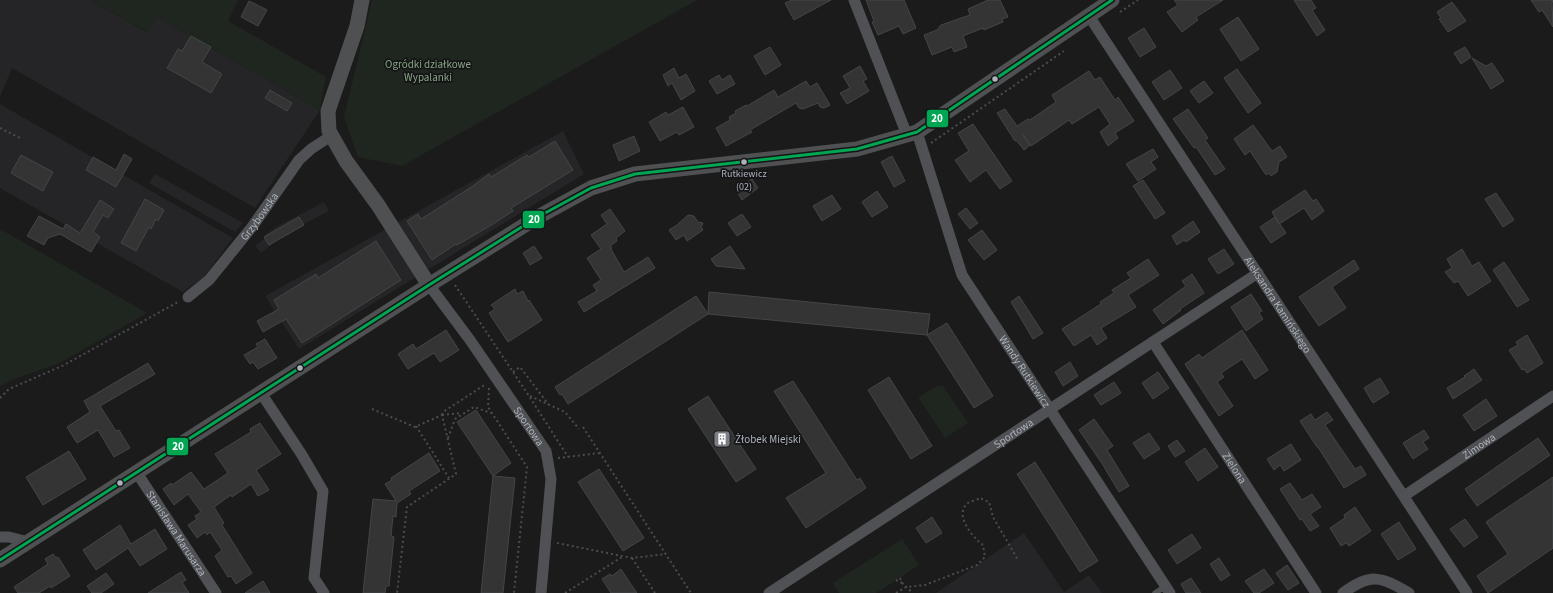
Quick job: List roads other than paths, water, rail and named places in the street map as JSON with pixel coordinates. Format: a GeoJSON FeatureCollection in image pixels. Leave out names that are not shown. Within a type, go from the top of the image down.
{"type":"FeatureCollection","features":[{"type":"Feature","properties":{"kind":"street"},"geometry":{"type":"LineString","coordinates":[[362,0],[358,26],[328,111],[328,123],[331,136],[378,205],[429,285]]}},
{"type":"Feature","properties":{"kind":"street","name":"Wandy Rutkiewicz"},"geometry":{"type":"LineString","coordinates":[[854,0],[912,133],[962,275],[1168,590]]}},
{"type":"Feature","properties":{"kind":"street"},"geometry":{"type":"LineString","coordinates":[[0,560],[429,285],[536,218],[591,188],[635,174],[857,149],[912,133],[1112,0]]}},
{"type":"Feature","properties":{"kind":"street","name":"Aleksandra Kamińskiego"},"geometry":{"type":"LineString","coordinates":[[1089,16],[1467,593]]}},
{"type":"Feature","properties":{"kind":"street","name":"Grzybowska"},"geometry":{"type":"LineString","coordinates":[[188,297],[209,280],[252,227],[299,160],[311,149],[331,136]]}},
{"type":"Feature","properties":{"kind":"street","name":"Sportowa"},"geometry":{"type":"LineString","coordinates":[[769,593],[1258,273]]}},
{"type":"Feature","properties":{"kind":"street","name":"Sportowa"},"geometry":{"type":"LineString","coordinates":[[429,285],[470,340],[546,451],[551,479],[541,593]]}},
{"type":"Feature","properties":{"kind":"street","name":"Zielona"},"geometry":{"type":"LineString","coordinates":[[1153,342],[1316,593]]}},
{"type":"Feature","properties":{"kind":"street"},"geometry":{"type":"LineString","coordinates":[[262,393],[323,491],[314,578],[324,593]]}},
{"type":"Feature","properties":{"kind":"street","name":"Zimowa"},"geometry":{"type":"LineString","coordinates":[[1404,496],[1553,396]]}},
{"type":"Feature","properties":{"kind":"street","name":"Stanisława Marusarza"},"geometry":{"type":"LineString","coordinates":[[137,473],[216,593]]}},
{"type":"Feature","properties":{"kind":"street"},"geometry":{"type":"LineString","coordinates":[[0,537],[9,537],[28,542]]}},
{"type":"Feature","properties":{"kind":"street"},"geometry":{"type":"LineString","coordinates":[[1343,593],[1366,580],[1374,579],[1388,581],[1409,593]]}},
{"type":"Feature","properties":{"kind":"lane"},"geometry":{"type":"LineString","coordinates":[[1155,593],[1168,590]]}},
{"type":"Feature","properties":{"kind":"place","name":"Rutkiewicz (02)"},"geometry":{"type":"Point","coordinates":[744,162]}},
{"type":"Feature","properties":{"kind":"place","name":"Żłobek Miejski"},"geometry":{"type":"Point","coordinates":[722,439]}},
{"type":"Feature","properties":{"kind":"park label","name":"Ogródki działkowe Wypalanki"},"geometry":{"type":"Point","coordinates":[428,70]}}]}
